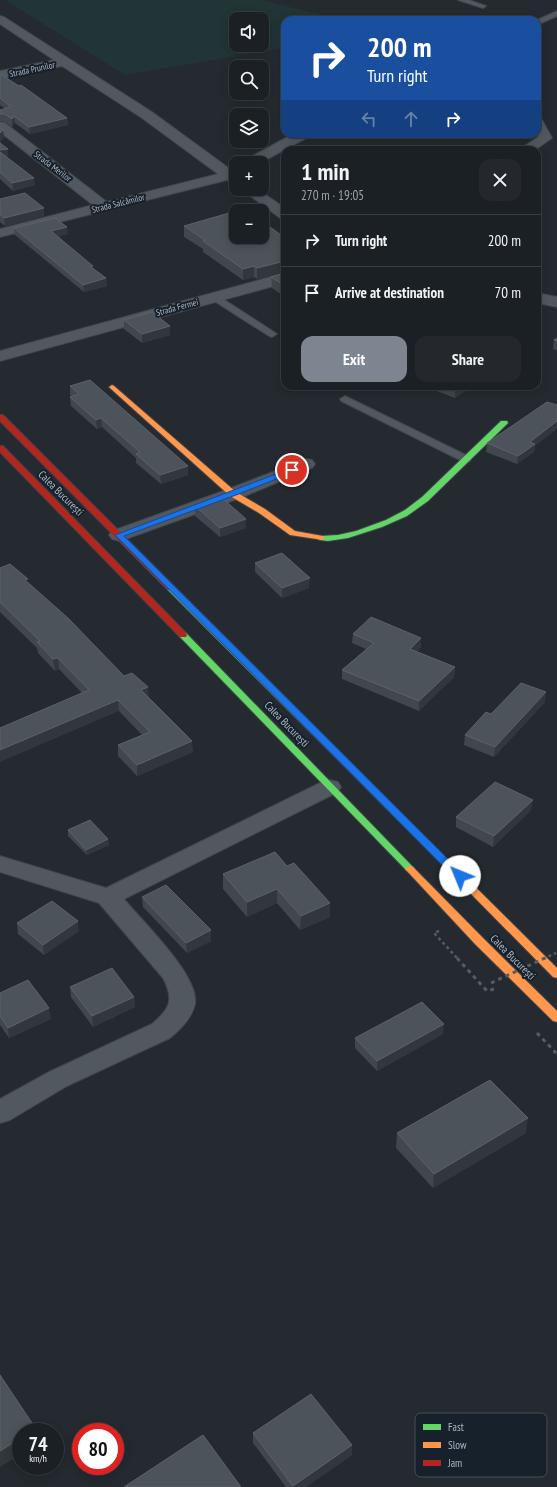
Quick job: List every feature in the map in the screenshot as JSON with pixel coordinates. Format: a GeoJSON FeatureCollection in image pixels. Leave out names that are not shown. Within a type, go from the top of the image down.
{"type":"FeatureCollection","features":[{"type":"Feature","properties":{"kind":"main road"},"geometry":{"type":"LineString","coordinates":[[112,387],[233,494],[262,511],[293,533],[325,539],[346,536],[371,529],[411,510],[504,424]]}},
{"type":"Feature","properties":{"kind":"main road","name":"Calea București"},"geometry":{"type":"LineString","coordinates":[[0,417],[557,974]]}},
{"type":"Feature","properties":{"kind":"main road","name":"Calea București"},"geometry":{"type":"LineString","coordinates":[[0,448],[219,670],[479,941],[557,1018]]}},
{"type":"Feature","properties":{"kind":"street"},"geometry":{"type":"LineString","coordinates":[[0,19],[147,115],[229,172]]}},
{"type":"Feature","properties":{"kind":"street","name":"Strada Prunilor"},"geometry":{"type":"LineString","coordinates":[[0,75],[64,62]]}},
{"type":"Feature","properties":{"kind":"street","name":"Strada Merilor"},"geometry":{"type":"LineString","coordinates":[[0,126],[105,206]]}},
{"type":"Feature","properties":{"kind":"street"},"geometry":{"type":"LineString","coordinates":[[532,146],[545,138],[541,130]]}},
{"type":"Feature","properties":{"kind":"street"},"geometry":{"type":"LineString","coordinates":[[281,146],[296,138]]}},
{"type":"Feature","properties":{"kind":"street"},"geometry":{"type":"LineString","coordinates":[[263,156],[281,146]]}},
{"type":"Feature","properties":{"kind":"street","name":"Strada Salcâmilor"},"geometry":{"type":"LineString","coordinates":[[0,233],[105,206],[229,177]]}},
{"type":"Feature","properties":{"kind":"street"},"geometry":{"type":"LineString","coordinates":[[258,196],[281,212]]}},
{"type":"Feature","properties":{"kind":"street","name":"Strada Fermei"},"geometry":{"type":"LineString","coordinates":[[0,356],[281,279]]}},
{"type":"Feature","properties":{"kind":"street"},"geometry":{"type":"LineString","coordinates":[[541,299],[557,302]]}},
{"type":"Feature","properties":{"kind":"street"},"geometry":{"type":"LineString","coordinates":[[119,535],[233,494],[306,464]]}},
{"type":"Feature","properties":{"kind":"street"},"geometry":{"type":"LineString","coordinates":[[108,897],[330,787]]}},
{"type":"Feature","properties":{"kind":"street"},"geometry":{"type":"LineString","coordinates":[[0,864],[108,897],[172,972],[182,988],[182,1004],[175,1019],[161,1031],[58,1079],[0,1112]]}},
{"type":"Feature","properties":{"kind":"lane"},"geometry":{"type":"LineString","coordinates":[[461,0],[483,6]]}},
{"type":"Feature","properties":{"kind":"lane"},"geometry":{"type":"LineString","coordinates":[[541,21],[557,13]]}},
{"type":"Feature","properties":{"kind":"lane"},"geometry":{"type":"LineString","coordinates":[[214,297],[272,334]]}},
{"type":"Feature","properties":{"kind":"lane"},"geometry":{"type":"LineString","coordinates":[[345,399],[466,459]]}},
{"type":"Feature","properties":{"kind":"path"},"geometry":{"type":"LineString","coordinates":[[434,933],[487,991],[494,989],[499,994]]}},
{"type":"Feature","properties":{"kind":"path"},"geometry":{"type":"LineString","coordinates":[[491,983],[556,953]]}},
{"type":"Feature","properties":{"kind":"path"},"geometry":{"type":"LineString","coordinates":[[536,1032],[557,1054]]}},
{"type":"Feature","properties":{"kind":"shaded area"},"geometry":{"type":"Polygon","coordinates":[[[5,0],[262,0],[327,16],[281,16],[281,49],[269,51],[269,12],[229,12],[229,52],[261,52],[125,75],[5,0]]]}},
{"type":"Feature","properties":{"kind":"building"},"geometry":{"type":"Polygon","coordinates":[[[0,74],[19,86],[21,85],[67,118],[29,127],[14,116],[12,119],[5,114],[0,114],[0,110],[11,107],[0,98],[0,74]]]}},
{"type":"Feature","properties":{"kind":"building"},"geometry":{"type":"Polygon","coordinates":[[[0,143],[8,149],[0,150],[0,143]]]}},
{"type":"Feature","properties":{"kind":"building"},"geometry":{"type":"Polygon","coordinates":[[[0,152],[34,178],[12,183],[0,172],[0,152]]]}},
{"type":"Feature","properties":{"kind":"building"},"geometry":{"type":"Polygon","coordinates":[[[25,193],[44,208],[4,218],[0,214],[0,199],[25,193]]]}},
{"type":"Feature","properties":{"kind":"building"},"geometry":{"type":"Polygon","coordinates":[[[229,213],[229,244],[269,244],[269,226],[281,235],[281,262],[257,268],[254,266],[243,269],[203,241],[205,240],[184,226],[229,213]]]}},
{"type":"Feature","properties":{"kind":"building"},"geometry":{"type":"Polygon","coordinates":[[[55,218],[67,227],[51,231],[93,266],[91,267],[106,278],[83,285],[14,228],[55,218]]]}},
{"type":"Feature","properties":{"kind":"building"},"geometry":{"type":"Polygon","coordinates":[[[281,274],[281,283],[271,277],[281,274]]]}},
{"type":"Feature","properties":{"kind":"building"},"geometry":{"type":"Polygon","coordinates":[[[152,312],[170,326],[142,334],[124,320],[152,312]]]}},
{"type":"Feature","properties":{"kind":"building"},"geometry":{"type":"Polygon","coordinates":[[[90,380],[188,466],[160,475],[136,454],[140,452],[101,418],[96,420],[70,397],[79,394],[70,386],[90,380]]]}},
{"type":"Feature","properties":{"kind":"building"},"geometry":{"type":"Polygon","coordinates":[[[547,402],[557,405],[557,421],[530,442],[535,444],[518,456],[487,443],[547,402]]]}},
{"type":"Feature","properties":{"kind":"building"},"geometry":{"type":"Polygon","coordinates":[[[221,497],[246,519],[220,528],[195,506],[221,497]]]}},
{"type":"Feature","properties":{"kind":"building"},"geometry":{"type":"Polygon","coordinates":[[[282,553],[310,578],[282,588],[255,563],[282,553]]]}},
{"type":"Feature","properties":{"kind":"building"},"geometry":{"type":"Polygon","coordinates":[[[10,564],[28,579],[25,580],[68,618],[124,676],[132,673],[148,687],[141,690],[192,741],[137,765],[118,745],[150,732],[118,700],[0,750],[0,728],[89,690],[58,658],[53,659],[37,642],[40,641],[0,602],[0,568],[10,564]]]}},
{"type":"Feature","properties":{"kind":"building"},"geometry":{"type":"Polygon","coordinates":[[[371,617],[421,638],[410,649],[455,667],[419,701],[342,670],[374,643],[353,634],[371,617]]]}},
{"type":"Feature","properties":{"kind":"building"},"geometry":{"type":"Polygon","coordinates":[[[521,683],[546,692],[495,747],[465,735],[486,712],[491,714],[521,683]]]}},
{"type":"Feature","properties":{"kind":"building"},"geometry":{"type":"Polygon","coordinates":[[[495,782],[533,800],[494,836],[456,817],[495,782]]]}},
{"type":"Feature","properties":{"kind":"building"},"geometry":{"type":"Polygon","coordinates":[[[90,820],[108,839],[86,850],[68,830],[90,820]]]}},
{"type":"Feature","properties":{"kind":"building"},"geometry":{"type":"Polygon","coordinates":[[[275,852],[287,866],[294,863],[330,903],[301,916],[277,889],[247,902],[223,874],[275,852]]]}},
{"type":"Feature","properties":{"kind":"building"},"geometry":{"type":"Polygon","coordinates":[[[166,885],[211,930],[186,943],[142,897],[166,885]]]}},
{"type":"Feature","properties":{"kind":"building"},"geometry":{"type":"Polygon","coordinates":[[[52,901],[78,921],[43,945],[17,923],[52,901]]]}},
{"type":"Feature","properties":{"kind":"building"},"geometry":{"type":"Polygon","coordinates":[[[112,968],[134,997],[92,1016],[70,987],[112,968]]]}},
{"type":"Feature","properties":{"kind":"building"},"geometry":{"type":"Polygon","coordinates":[[[28,980],[49,1008],[8,1028],[0,1016],[0,993],[28,980]]]}},
{"type":"Feature","properties":{"kind":"building"},"geometry":{"type":"Polygon","coordinates":[[[422,1002],[444,1024],[377,1061],[355,1038],[422,1002]]]}},
{"type":"Feature","properties":{"kind":"building"},"geometry":{"type":"Polygon","coordinates":[[[490,1080],[528,1118],[434,1174],[397,1133],[490,1080]]]}},
{"type":"Feature","properties":{"kind":"building"},"geometry":{"type":"Polygon","coordinates":[[[0,1375],[32,1423],[12,1423],[12,1444],[0,1451],[0,1375]]]}},
{"type":"Feature","properties":{"kind":"building"},"geometry":{"type":"Polygon","coordinates":[[[311,1394],[352,1445],[293,1486],[253,1433],[311,1394]]]}},
{"type":"Feature","properties":{"kind":"building"},"geometry":{"type":"Polygon","coordinates":[[[203,1435],[241,1487],[124,1487],[203,1435]]]}},
{"type":"Feature","properties":{"kind":"traffic: fast"},"geometry":{"type":"LineString","coordinates":[[320,538],[338,537],[359,532],[389,522],[408,512],[425,499],[504,423]]}},
{"type":"Feature","properties":{"kind":"traffic: fast"},"geometry":{"type":"LineString","coordinates":[[171,588],[414,831]]}},
{"type":"Feature","properties":{"kind":"traffic: fast"},"geometry":{"type":"LineString","coordinates":[[183,635],[410,869]]}},
{"type":"Feature","properties":{"kind":"traffic: slow"},"geometry":{"type":"LineString","coordinates":[[112,387],[233,494],[262,511],[293,533],[320,538]]}},
{"type":"Feature","properties":{"kind":"traffic: slow"},"geometry":{"type":"LineString","coordinates":[[414,831],[557,974]]}},
{"type":"Feature","properties":{"kind":"traffic: slow"},"geometry":{"type":"LineString","coordinates":[[410,869],[479,941],[557,1018]]}},
{"type":"Feature","properties":{"kind":"traffic: jam"},"geometry":{"type":"LineString","coordinates":[[0,417],[171,588]]}},
{"type":"Feature","properties":{"kind":"traffic: jam"},"geometry":{"type":"LineString","coordinates":[[0,448],[183,635]]}},
{"type":"Feature","properties":{"kind":"route"},"geometry":{"type":"LineString","coordinates":[[292,470],[233,494],[119,535],[460,876]]}}]}
